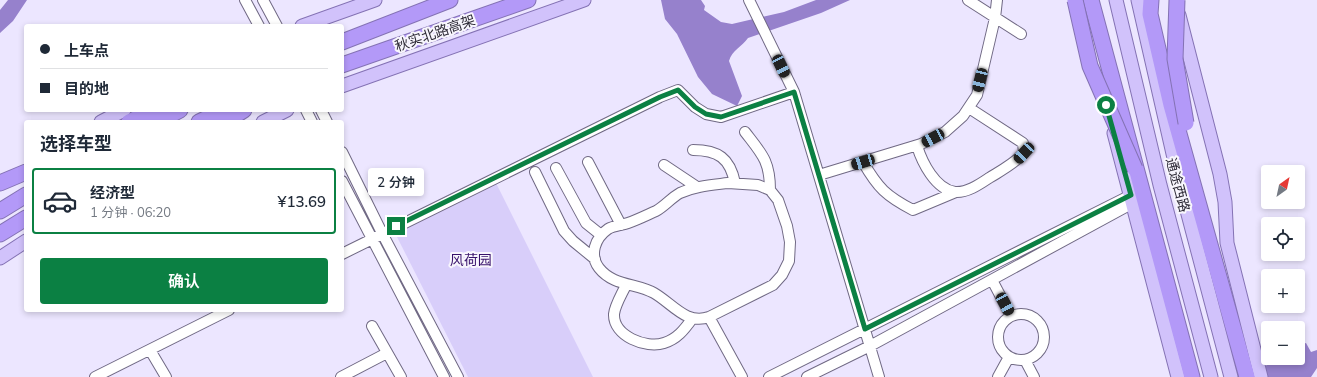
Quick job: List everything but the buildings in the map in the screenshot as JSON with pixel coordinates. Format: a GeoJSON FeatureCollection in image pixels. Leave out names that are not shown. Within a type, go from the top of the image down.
{"type":"FeatureCollection","features":[{"type":"Feature","properties":{"kind":"highway","name":"秋实北路高架"},"geometry":{"type":"LineString","coordinates":[[344,41],[450,0]]}},
{"type":"Feature","properties":{"kind":"highway","name":"秋实北路高架"},"geometry":{"type":"LineString","coordinates":[[344,64],[528,0]]}},
{"type":"Feature","properties":{"kind":"highway"},"geometry":{"type":"LineString","coordinates":[[1077,0],[1090,66],[1135,169]]}},
{"type":"Feature","properties":{"kind":"highway"},"geometry":{"type":"LineString","coordinates":[[1091,0],[1126,129],[1135,169],[1192,377]]}},
{"type":"Feature","properties":{"kind":"highway"},"geometry":{"type":"LineString","coordinates":[[1150,0],[1150,14],[1171,105],[1247,377]]}},
{"type":"Feature","properties":{"kind":"highway"},"geometry":{"type":"LineString","coordinates":[[1176,0],[1175,59],[1198,177],[1206,233]]}},
{"type":"Feature","properties":{"kind":"highway"},"geometry":{"type":"LineString","coordinates":[[133,120],[150,112]]}},
{"type":"Feature","properties":{"kind":"highway"},"geometry":{"type":"LineString","coordinates":[[160,120],[176,112]]}},
{"type":"Feature","properties":{"kind":"highway"},"geometry":{"type":"LineString","coordinates":[[202,120],[220,112]]}},
{"type":"Feature","properties":{"kind":"highway"},"geometry":{"type":"LineString","coordinates":[[228,120],[241,112]]}},
{"type":"Feature","properties":{"kind":"highway"},"geometry":{"type":"LineString","coordinates":[[0,183],[24,173]]}},
{"type":"Feature","properties":{"kind":"highway"},"geometry":{"type":"LineString","coordinates":[[0,210],[24,196]]}},
{"type":"Feature","properties":{"kind":"highway"},"geometry":{"type":"LineString","coordinates":[[0,234],[24,219]]}},
{"type":"Feature","properties":{"kind":"main road"},"geometry":{"type":"LineString","coordinates":[[308,24],[375,0]]}},
{"type":"Feature","properties":{"kind":"main road"},"geometry":{"type":"LineString","coordinates":[[344,85],[584,0]]}},
{"type":"Feature","properties":{"kind":"main road"},"geometry":{"type":"LineString","coordinates":[[1077,0],[1132,199],[1178,377]]}},
{"type":"Feature","properties":{"kind":"main road","name":"通途西路"},"geometry":{"type":"LineString","coordinates":[[1116,0],[1160,185],[1211,377]]}},
{"type":"Feature","properties":{"kind":"main road","name":"通途西路"},"geometry":{"type":"LineString","coordinates":[[1138,0],[1179,180],[1231,377]]}},
{"type":"Feature","properties":{"kind":"main road"},"geometry":{"type":"LineString","coordinates":[[1176,0],[1220,174],[1225,202],[1227,243],[1261,377]]}},
{"type":"Feature","properties":{"kind":"main road"},"geometry":{"type":"LineString","coordinates":[[105,120],[120,112]]}},
{"type":"Feature","properties":{"kind":"main road"},"geometry":{"type":"LineString","coordinates":[[267,120],[283,112]]}},
{"type":"Feature","properties":{"kind":"main road"},"geometry":{"type":"LineString","coordinates":[[0,183],[24,167]]}},
{"type":"Feature","properties":{"kind":"main road"},"geometry":{"type":"LineString","coordinates":[[0,258],[24,243]]}},
{"type":"Feature","properties":{"kind":"street"},"geometry":{"type":"LineString","coordinates":[[245,0],[258,24]]}},
{"type":"Feature","properties":{"kind":"street"},"geometry":{"type":"LineString","coordinates":[[263,0],[276,24]]}},
{"type":"Feature","properties":{"kind":"street"},"geometry":{"type":"LineString","coordinates":[[749,0],[794,92],[879,377]]}},
{"type":"Feature","properties":{"kind":"street"},"geometry":{"type":"LineString","coordinates":[[968,0],[1021,34]]}},
{"type":"Feature","properties":{"kind":"street"},"geometry":{"type":"LineString","coordinates":[[819,175],[917,146],[945,132],[963,116],[977,95],[995,18],[997,0]]}},
{"type":"Feature","properties":{"kind":"street"},"geometry":{"type":"LineString","coordinates":[[344,253],[660,97],[678,90],[695,107],[706,114],[721,117],[794,92]]}},
{"type":"Feature","properties":{"kind":"street"},"geometry":{"type":"LineString","coordinates":[[863,162],[871,177],[888,196],[913,210],[956,192],[973,188],[1014,164],[1024,153],[1025,148],[1023,143],[969,108]]}},
{"type":"Feature","properties":{"kind":"street"},"geometry":{"type":"LineString","coordinates":[[745,132],[766,161],[770,173],[770,190]]}},
{"type":"Feature","properties":{"kind":"street"},"geometry":{"type":"LineString","coordinates":[[917,146],[921,159],[936,181],[947,189],[956,192]]}},
{"type":"Feature","properties":{"kind":"street"},"geometry":{"type":"LineString","coordinates":[[693,150],[708,150],[725,160],[733,172],[735,183]]}},
{"type":"Feature","properties":{"kind":"street"},"geometry":{"type":"LineString","coordinates":[[344,156],[382,233],[458,377]]}},
{"type":"Feature","properties":{"kind":"street"},"geometry":{"type":"LineString","coordinates":[[588,162],[620,225]]}},
{"type":"Feature","properties":{"kind":"street"},"geometry":{"type":"LineString","coordinates":[[664,165],[697,187]]}},
{"type":"Feature","properties":{"kind":"street"},"geometry":{"type":"LineString","coordinates":[[556,168],[586,223],[600,235]]}},
{"type":"Feature","properties":{"kind":"street"},"geometry":{"type":"LineString","coordinates":[[535,172],[564,231],[573,241],[595,259]]}},
{"type":"Feature","properties":{"kind":"street"},"geometry":{"type":"LineString","coordinates":[[728,182],[758,185],[770,190],[778,200],[787,226],[790,242],[789,261],[782,275],[773,285],[709,317],[701,320],[692,319],[652,292],[626,285],[612,278],[599,268],[595,259],[594,246],[600,235],[609,228],[662,208],[671,199],[697,187],[728,182]]}},
{"type":"Feature","properties":{"kind":"street"},"geometry":{"type":"LineString","coordinates":[[344,185],[444,377]]}},
{"type":"Feature","properties":{"kind":"street"},"geometry":{"type":"LineString","coordinates":[[807,377],[870,346],[992,280],[1132,199]]}},
{"type":"Feature","properties":{"kind":"street"},"geometry":{"type":"LineString","coordinates":[[769,377],[1132,199]]}},
{"type":"Feature","properties":{"kind":"street"},"geometry":{"type":"LineString","coordinates":[[992,280],[1011,316]]}},
{"type":"Feature","properties":{"kind":"street"},"geometry":{"type":"LineString","coordinates":[[626,285],[614,312],[614,320],[625,336],[646,345],[662,344],[675,339],[692,319]]}},
{"type":"Feature","properties":{"kind":"street"},"geometry":{"type":"LineString","coordinates":[[95,377],[225,312]]}},
{"type":"Feature","properties":{"kind":"street"},"geometry":{"type":"LineString","coordinates":[[1016,314],[1028,315],[1037,321],[1043,330],[1043,342],[1039,352],[1025,360],[1009,357],[1001,349],[998,333],[1002,323],[1011,316],[1016,314]]}},
{"type":"Feature","properties":{"kind":"street"},"geometry":{"type":"LineString","coordinates":[[709,317],[742,377]]}},
{"type":"Feature","properties":{"kind":"street"},"geometry":{"type":"LineString","coordinates":[[372,326],[401,377]]}},
{"type":"Feature","properties":{"kind":"street"},"geometry":{"type":"LineString","coordinates":[[150,350],[166,377]]}},
{"type":"Feature","properties":{"kind":"street"},"geometry":{"type":"LineString","coordinates":[[341,377],[387,353]]}},
{"type":"Feature","properties":{"kind":"street"},"geometry":{"type":"LineString","coordinates":[[998,377],[1009,357]]}},
{"type":"Feature","properties":{"kind":"street"},"geometry":{"type":"LineString","coordinates":[[1025,360],[1034,377]]}},
{"type":"Feature","properties":{"kind":"green space","name":"风荷园"},"geometry":{"type":"Polygon","coordinates":[[[495,181],[593,377],[468,377],[395,233],[495,181]]]}},
{"type":"Feature","properties":{"kind":"shaded area"},"geometry":{"type":"Polygon","coordinates":[[[8,0],[27,0],[13,21],[0,33],[0,10],[8,0]]]}},
{"type":"Feature","properties":{"kind":"shaded area"},"geometry":{"type":"Polygon","coordinates":[[[661,0],[701,0],[705,6],[704,10],[721,22],[732,24],[784,12],[816,0],[850,0],[821,13],[748,38],[732,54],[729,61],[742,96],[737,106],[712,94],[698,77],[677,34],[665,19],[661,0]]]}},
{"type":"Feature","properties":{"kind":"shaded area"},"geometry":{"type":"Polygon","coordinates":[[[1305,343],[1311,352],[1317,350],[1317,368],[1311,377],[1249,377],[1267,365],[1305,365],[1305,343]]]}},
{"type":"Feature","properties":{"kind":"route"},"geometry":{"type":"LineString","coordinates":[[396,226],[660,97],[678,90],[695,107],[706,114],[721,117],[794,92],[865,329],[1131,195],[1106,105]]}}]}
